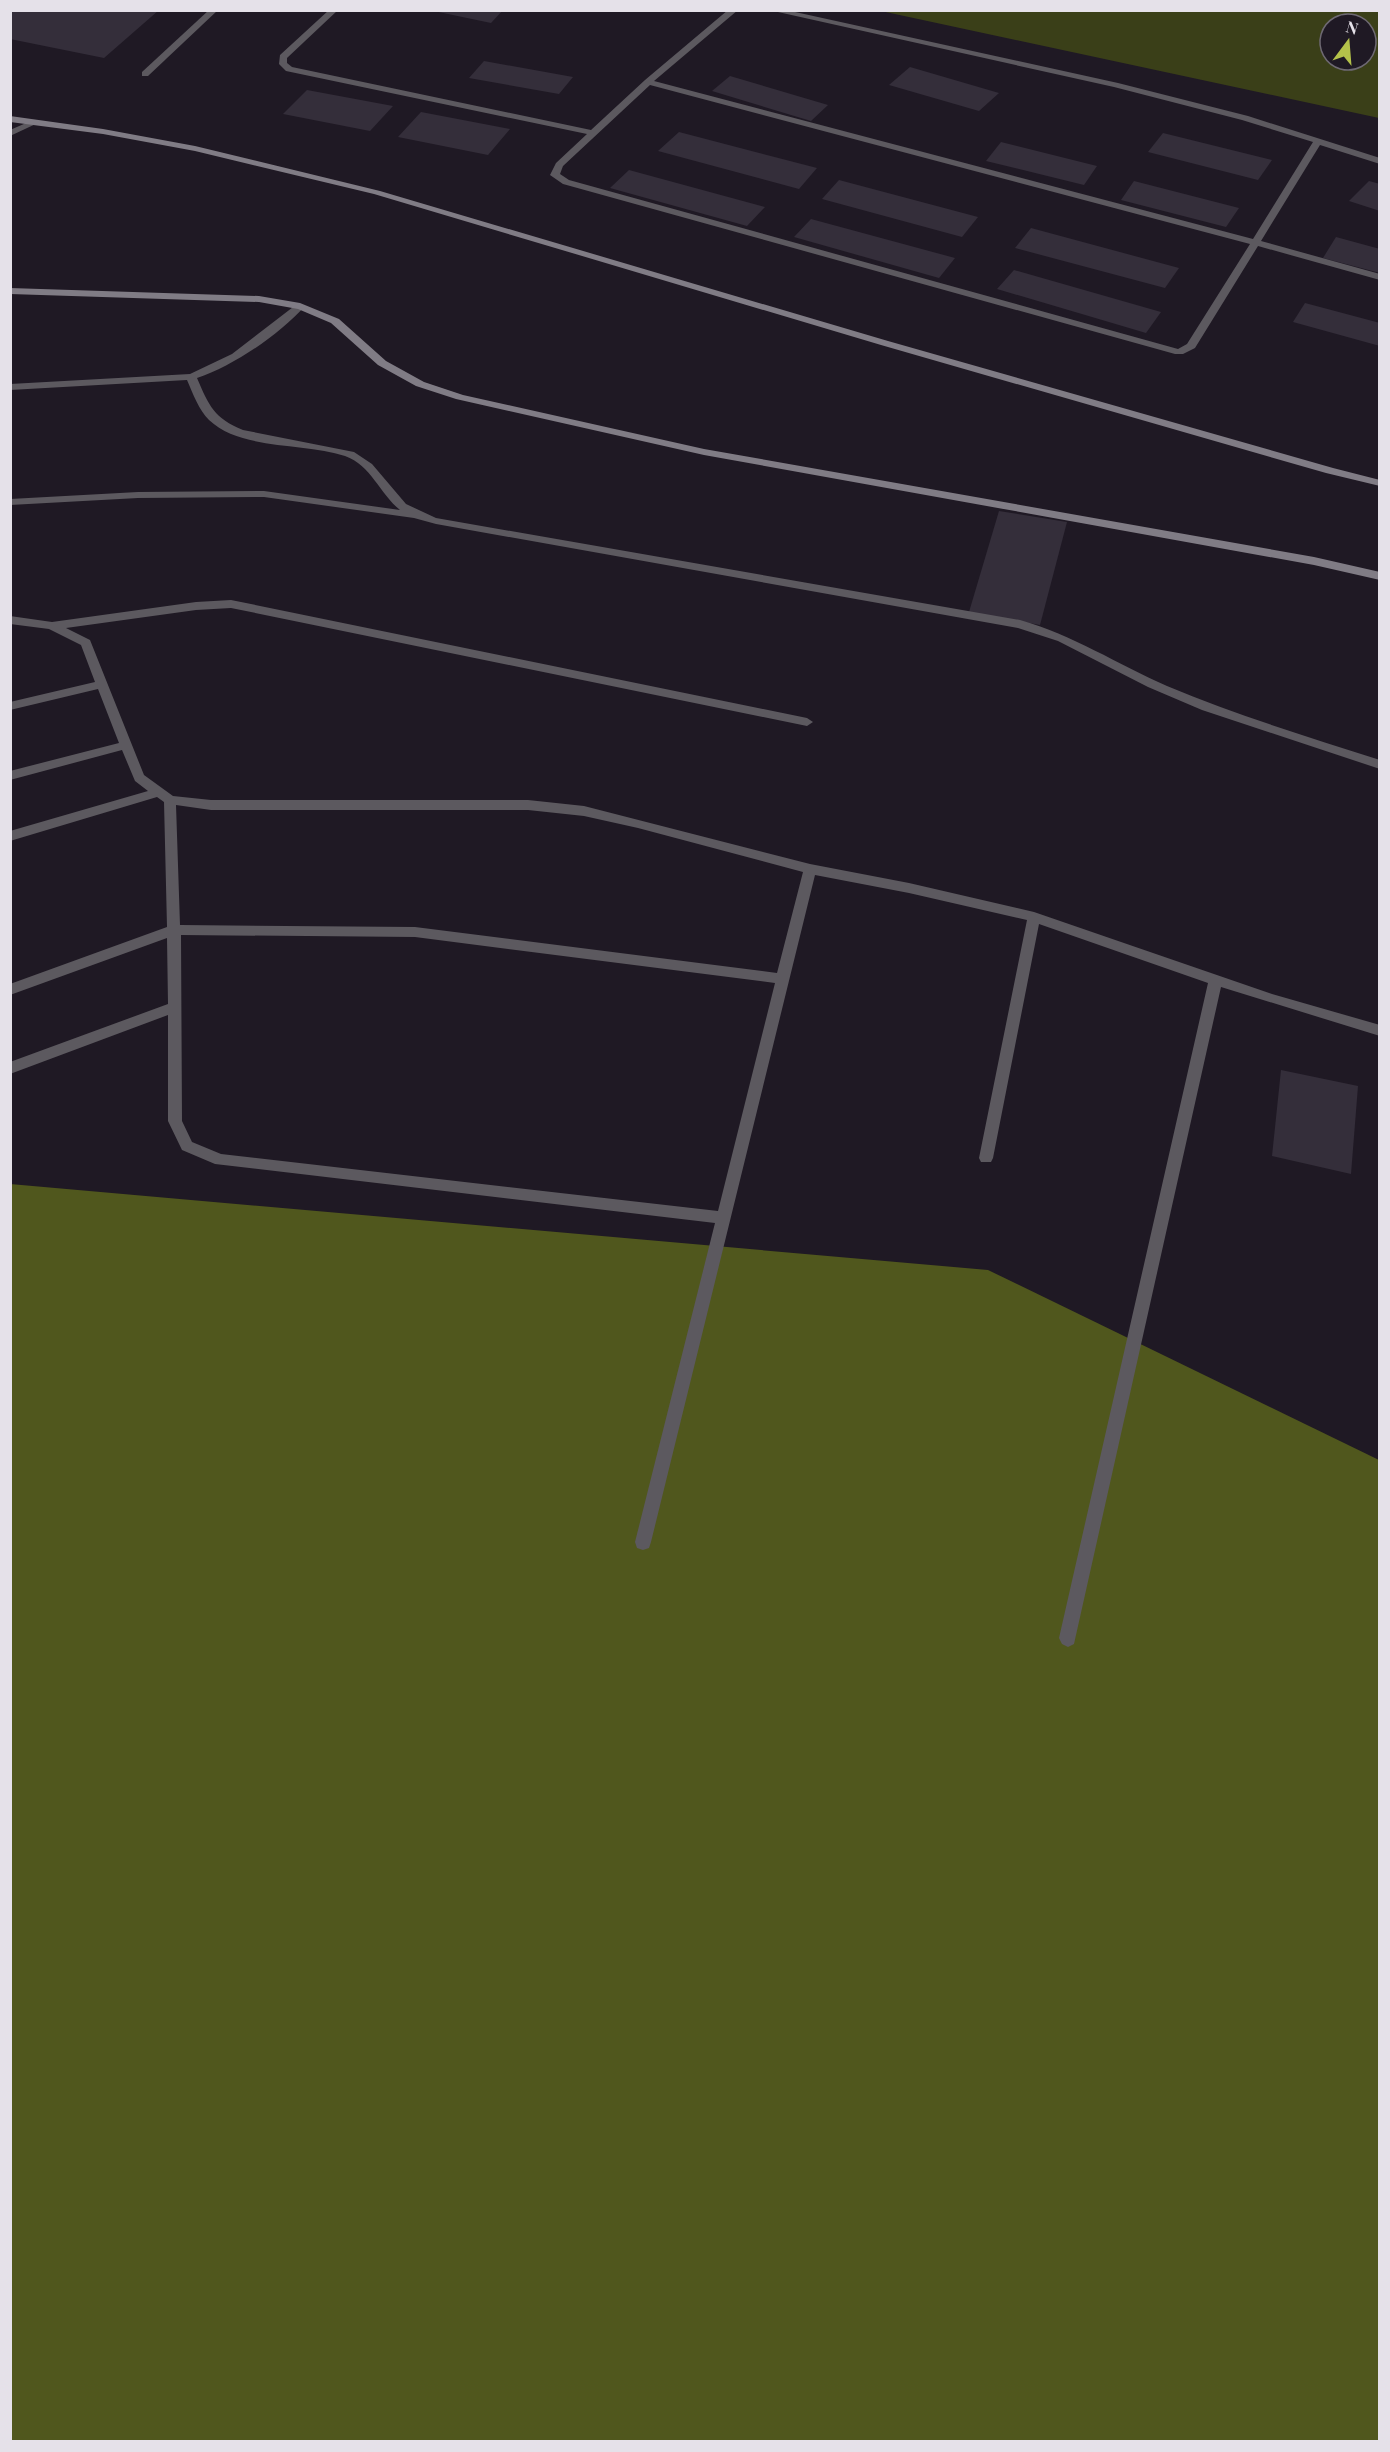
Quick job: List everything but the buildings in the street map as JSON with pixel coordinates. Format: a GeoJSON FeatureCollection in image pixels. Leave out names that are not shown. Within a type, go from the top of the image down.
{"type":"FeatureCollection","features":[{"type":"Feature","properties":{"kind":"main road"},"geometry":{"type":"LineString","coordinates":[[10,119],[165,142],[364,189],[494,225],[737,299],[1330,471],[1380,483]]}},
{"type":"Feature","properties":{"kind":"main road"},"geometry":{"type":"LineString","coordinates":[[10,291],[259,298],[300,306],[335,321],[382,363],[420,384],[460,397],[704,452],[1314,561],[1380,576]]}},
{"type":"Feature","properties":{"kind":"street"},"geometry":{"type":"LineString","coordinates":[[194,10],[212,12]]}},
{"type":"Feature","properties":{"kind":"street"},"geometry":{"type":"LineString","coordinates":[[334,10],[283,57],[283,64],[289,69],[592,133]]}},
{"type":"Feature","properties":{"kind":"street"},"geometry":{"type":"LineString","coordinates":[[734,10],[648,82],[592,133],[559,165],[555,175],[577,185],[1179,352],[1191,346],[1318,141]]}},
{"type":"Feature","properties":{"kind":"street"},"geometry":{"type":"LineString","coordinates":[[772,10],[1115,85],[1245,118],[1380,161]]}},
{"type":"Feature","properties":{"kind":"street"},"geometry":{"type":"LineString","coordinates":[[145,74],[212,12]]}},
{"type":"Feature","properties":{"kind":"street"},"geometry":{"type":"LineString","coordinates":[[648,82],[1255,242],[1380,278]]}},
{"type":"Feature","properties":{"kind":"street"},"geometry":{"type":"LineString","coordinates":[[10,133],[36,122]]}},
{"type":"Feature","properties":{"kind":"street"},"geometry":{"type":"LineString","coordinates":[[10,387],[191,377],[211,371],[232,360],[300,306]]}},
{"type":"Feature","properties":{"kind":"street"},"geometry":{"type":"LineString","coordinates":[[191,377],[213,418],[222,425],[254,437],[350,454],[363,460],[376,472],[401,505],[416,515]]}},
{"type":"Feature","properties":{"kind":"street"},"geometry":{"type":"LineString","coordinates":[[10,502],[138,495],[264,494],[416,515],[436,521],[1020,624],[1062,638],[1152,684],[1206,707],[1380,765]]}},
{"type":"Feature","properties":{"kind":"street"},"geometry":{"type":"LineString","coordinates":[[10,620],[52,626],[196,606],[231,604],[807,722]]}},
{"type":"Feature","properties":{"kind":"street"},"geometry":{"type":"LineString","coordinates":[[52,626],[86,643],[139,778],[164,796],[211,805],[528,805],[584,811],[638,823],[810,869],[909,888],[1034,917],[1270,999],[1380,1031]]}},
{"type":"Feature","properties":{"kind":"street"},"geometry":{"type":"LineString","coordinates":[[10,706],[102,684]]}},
{"type":"Feature","properties":{"kind":"street"},"geometry":{"type":"LineString","coordinates":[[10,776],[126,745]]}},
{"type":"Feature","properties":{"kind":"street"},"geometry":{"type":"LineString","coordinates":[[10,836],[164,796]]}},
{"type":"Feature","properties":{"kind":"street"},"geometry":{"type":"LineString","coordinates":[[164,796],[174,930],[175,1121],[187,1146],[220,1160],[723,1218]]}},
{"type":"Feature","properties":{"kind":"street"},"geometry":{"type":"LineString","coordinates":[[643,1542],[810,869]]}},
{"type":"Feature","properties":{"kind":"street"},"geometry":{"type":"LineString","coordinates":[[986,1158],[1034,917]]}},
{"type":"Feature","properties":{"kind":"street"},"geometry":{"type":"LineString","coordinates":[[10,990],[174,930],[415,932],[782,979]]}},
{"type":"Feature","properties":{"kind":"street"},"geometry":{"type":"LineString","coordinates":[[1068,1638],[1216,979]]}},
{"type":"Feature","properties":{"kind":"street"},"geometry":{"type":"LineString","coordinates":[[10,1068],[175,1007]]}},
{"type":"Feature","properties":{"kind":"green space"},"geometry":{"type":"Polygon","coordinates":[[[881,11],[1379,11],[1379,118],[881,11]]]}},
{"type":"Feature","properties":{"kind":"green space"},"geometry":{"type":"Polygon","coordinates":[[[10,1184],[988,1270],[1379,1460],[1379,2441],[11,2441],[10,1184]]]}}]}
